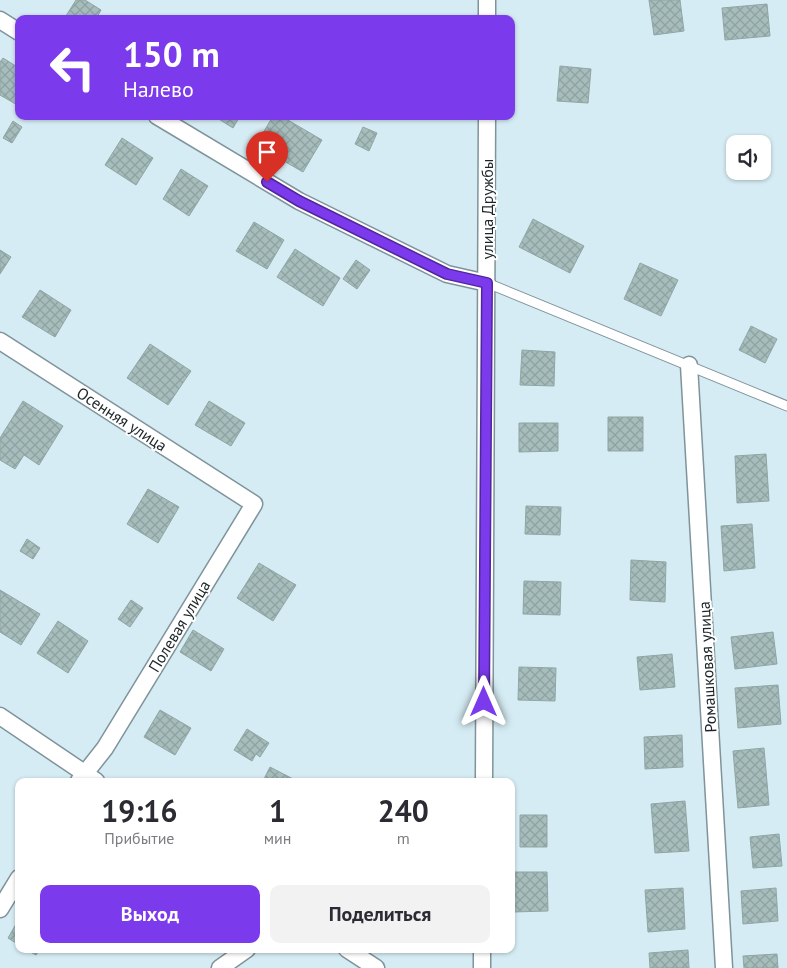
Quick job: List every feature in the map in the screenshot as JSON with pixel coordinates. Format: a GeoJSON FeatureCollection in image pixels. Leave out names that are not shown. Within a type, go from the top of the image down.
{"type":"FeatureCollection","features":[{"type":"Feature","properties":{"kind":"street"},"geometry":{"type":"LineString","coordinates":[[487,0],[487,15]]}},
{"type":"Feature","properties":{"kind":"street"},"geometry":{"type":"LineString","coordinates":[[0,20],[15,29]]}},
{"type":"Feature","properties":{"kind":"street"},"geometry":{"type":"LineString","coordinates":[[164,120],[299,201],[447,274],[487,283]]}},
{"type":"Feature","properties":{"kind":"street","name":"улица Дружбы"},"geometry":{"type":"LineString","coordinates":[[484,778],[487,120]]}},
{"type":"Feature","properties":{"kind":"street","name":"Осенняя улица"},"geometry":{"type":"LineString","coordinates":[[0,340],[249,501]]}},
{"type":"Feature","properties":{"kind":"street","name":"Ромашковая улица"},"geometry":{"type":"LineString","coordinates":[[689,365],[724,968]]}},
{"type":"Feature","properties":{"kind":"street","name":"Полевая улица"},"geometry":{"type":"LineString","coordinates":[[84,776],[105,748],[249,501]]}},
{"type":"Feature","properties":{"kind":"street"},"geometry":{"type":"LineString","coordinates":[[0,716],[84,776]]}},
{"type":"Feature","properties":{"kind":"street"},"geometry":{"type":"LineString","coordinates":[[0,908],[15,884]]}},
{"type":"Feature","properties":{"kind":"street"},"geometry":{"type":"LineString","coordinates":[[220,968],[241,953]]}},
{"type":"Feature","properties":{"kind":"street"},"geometry":{"type":"LineString","coordinates":[[353,953],[376,968]]}},
{"type":"Feature","properties":{"kind":"street"},"geometry":{"type":"LineString","coordinates":[[482,953],[482,968]]}},
{"type":"Feature","properties":{"kind":"lane"},"geometry":{"type":"LineString","coordinates":[[487,283],[787,406]]}},
{"type":"Feature","properties":{"kind":"building"},"geometry":{"type":"Polygon","coordinates":[[[76,0],[85,0],[101,10],[98,15],[67,15],[76,0]]]}},
{"type":"Feature","properties":{"kind":"building"},"geometry":{"type":"Polygon","coordinates":[[[649,0],[680,0],[684,31],[654,35],[649,0]]]}},
{"type":"Feature","properties":{"kind":"building"},"geometry":{"type":"Polygon","coordinates":[[[767,4],[770,36],[725,40],[722,8],[767,4]]]}},
{"type":"Feature","properties":{"kind":"building"},"geometry":{"type":"Polygon","coordinates":[[[3,58],[15,66],[15,104],[0,95],[0,62],[3,58]]]}},
{"type":"Feature","properties":{"kind":"building"},"geometry":{"type":"Polygon","coordinates":[[[560,66],[591,69],[588,103],[557,101],[560,66]]]}},
{"type":"Feature","properties":{"kind":"building"},"geometry":{"type":"Polygon","coordinates":[[[220,120],[238,120],[233,128],[220,120]]]}},
{"type":"Feature","properties":{"kind":"building"},"geometry":{"type":"Polygon","coordinates":[[[271,120],[288,120],[322,140],[303,172],[256,145],[271,120]]]}},
{"type":"Feature","properties":{"kind":"building"},"geometry":{"type":"Polygon","coordinates":[[[13,121],[22,127],[12,143],[3,138],[13,121]]]}},
{"type":"Feature","properties":{"kind":"building"},"geometry":{"type":"Polygon","coordinates":[[[363,127],[377,133],[369,151],[355,144],[363,127]]]}},
{"type":"Feature","properties":{"kind":"building"},"geometry":{"type":"Polygon","coordinates":[[[122,138],[153,158],[136,185],[105,165],[122,138]]]}},
{"type":"Feature","properties":{"kind":"building"},"geometry":{"type":"Polygon","coordinates":[[[181,169],[208,186],[189,216],[163,199],[181,169]]]}},
{"type":"Feature","properties":{"kind":"building"},"geometry":{"type":"Polygon","coordinates":[[[533,219],[584,246],[570,273],[519,247],[533,219]]]}},
{"type":"Feature","properties":{"kind":"building"},"geometry":{"type":"Polygon","coordinates":[[[254,222],[284,240],[267,269],[236,251],[254,222]]]}},
{"type":"Feature","properties":{"kind":"building"},"geometry":{"type":"Polygon","coordinates":[[[295,249],[340,278],[323,306],[277,277],[295,249]]]}},
{"type":"Feature","properties":{"kind":"building"},"geometry":{"type":"Polygon","coordinates":[[[0,250],[11,257],[0,274],[0,250]]]}},
{"type":"Feature","properties":{"kind":"building"},"geometry":{"type":"Polygon","coordinates":[[[356,260],[370,270],[357,289],[343,279],[356,260]]]}},
{"type":"Feature","properties":{"kind":"building"},"geometry":{"type":"Polygon","coordinates":[[[640,263],[678,280],[661,316],[624,299],[640,263]]]}},
{"type":"Feature","properties":{"kind":"building"},"geometry":{"type":"Polygon","coordinates":[[[40,290],[71,310],[55,337],[22,317],[40,290]]]}},
{"type":"Feature","properties":{"kind":"building"},"geometry":{"type":"Polygon","coordinates":[[[751,326],[777,339],[765,363],[739,350],[751,326]]]}},
{"type":"Feature","properties":{"kind":"building"},"geometry":{"type":"Polygon","coordinates":[[[150,344],[191,371],[168,405],[127,378],[150,344]]]}},
{"type":"Feature","properties":{"kind":"building"},"geometry":{"type":"Polygon","coordinates":[[[522,350],[555,352],[554,386],[520,385],[522,350]]]}},
{"type":"Feature","properties":{"kind":"building"},"geometry":{"type":"Polygon","coordinates":[[[23,401],[63,426],[39,465],[24,455],[15,469],[0,460],[0,438],[23,401]]]}},
{"type":"Feature","properties":{"kind":"building"},"geometry":{"type":"Polygon","coordinates":[[[209,401],[245,423],[231,446],[195,425],[209,401]]]}},
{"type":"Feature","properties":{"kind":"building"},"geometry":{"type":"Polygon","coordinates":[[[608,417],[643,417],[643,451],[608,451],[608,417]]]}},
{"type":"Feature","properties":{"kind":"building"},"geometry":{"type":"Polygon","coordinates":[[[519,423],[558,423],[558,451],[519,452],[519,423]]]}},
{"type":"Feature","properties":{"kind":"building"},"geometry":{"type":"Polygon","coordinates":[[[766,454],[769,501],[737,503],[735,456],[766,454]]]}},
{"type":"Feature","properties":{"kind":"building"},"geometry":{"type":"Polygon","coordinates":[[[148,489],[179,507],[158,543],[127,524],[148,489]]]}},
{"type":"Feature","properties":{"kind":"building"},"geometry":{"type":"Polygon","coordinates":[[[526,506],[561,507],[560,535],[525,534],[526,506]]]}},
{"type":"Feature","properties":{"kind":"building"},"geometry":{"type":"Polygon","coordinates":[[[752,524],[755,568],[724,571],[721,526],[752,524]]]}},
{"type":"Feature","properties":{"kind":"building"},"geometry":{"type":"Polygon","coordinates":[[[27,539],[40,548],[33,559],[20,551],[27,539]]]}},
{"type":"Feature","properties":{"kind":"building"},"geometry":{"type":"Polygon","coordinates":[[[631,560],[666,562],[665,602],[630,600],[631,560]]]}},
{"type":"Feature","properties":{"kind":"building"},"geometry":{"type":"Polygon","coordinates":[[[259,563],[296,585],[273,621],[237,598],[259,563]]]}},
{"type":"Feature","properties":{"kind":"building"},"geometry":{"type":"Polygon","coordinates":[[[524,581],[561,582],[560,615],[523,614],[524,581]]]}},
{"type":"Feature","properties":{"kind":"building"},"geometry":{"type":"Polygon","coordinates":[[[0,590],[40,614],[21,645],[0,632],[0,590]]]}},
{"type":"Feature","properties":{"kind":"building"},"geometry":{"type":"Polygon","coordinates":[[[131,600],[143,608],[130,627],[118,619],[131,600]]]}},
{"type":"Feature","properties":{"kind":"building"},"geometry":{"type":"Polygon","coordinates":[[[58,621],[88,641],[68,673],[37,653],[58,621]]]}},
{"type":"Feature","properties":{"kind":"building"},"geometry":{"type":"Polygon","coordinates":[[[193,630],[224,649],[211,671],[180,652],[193,630]]]}},
{"type":"Feature","properties":{"kind":"building"},"geometry":{"type":"Polygon","coordinates":[[[773,632],[777,664],[735,669],[731,637],[773,632]]]}},
{"type":"Feature","properties":{"kind":"building"},"geometry":{"type":"Polygon","coordinates":[[[672,654],[675,687],[640,690],[637,657],[672,654]]]}},
{"type":"Feature","properties":{"kind":"building"},"geometry":{"type":"Polygon","coordinates":[[[519,667],[556,668],[555,701],[518,700],[519,667]]]}},
{"type":"Feature","properties":{"kind":"building"},"geometry":{"type":"Polygon","coordinates":[[[778,685],[781,724],[738,728],[735,688],[778,685]]]}},
{"type":"Feature","properties":{"kind":"building"},"geometry":{"type":"Polygon","coordinates":[[[160,710],[191,728],[175,755],[144,737],[160,710]]]}},
{"type":"Feature","properties":{"kind":"building"},"geometry":{"type":"Polygon","coordinates":[[[247,729],[269,743],[260,757],[256,754],[252,761],[234,750],[247,729]]]}},
{"type":"Feature","properties":{"kind":"building"},"geometry":{"type":"Polygon","coordinates":[[[682,735],[683,767],[645,769],[644,737],[682,735]]]}},
{"type":"Feature","properties":{"kind":"building"},"geometry":{"type":"Polygon","coordinates":[[[764,748],[769,805],[738,808],[733,751],[764,748]]]}},
{"type":"Feature","properties":{"kind":"building"},"geometry":{"type":"Polygon","coordinates":[[[270,767],[291,778],[264,778],[270,767]]]}},
{"type":"Feature","properties":{"kind":"building"},"geometry":{"type":"Polygon","coordinates":[[[685,801],[689,851],[655,853],[651,804],[685,801]]]}},
{"type":"Feature","properties":{"kind":"building"},"geometry":{"type":"Polygon","coordinates":[[[520,815],[547,815],[547,847],[520,847],[520,815]]]}},
{"type":"Feature","properties":{"kind":"building"},"geometry":{"type":"Polygon","coordinates":[[[779,834],[782,866],[753,868],[750,837],[779,834]]]}},
{"type":"Feature","properties":{"kind":"building"},"geometry":{"type":"Polygon","coordinates":[[[515,872],[547,872],[548,911],[515,912],[515,872]]]}},
{"type":"Feature","properties":{"kind":"building"},"geometry":{"type":"Polygon","coordinates":[[[683,888],[685,929],[648,932],[645,890],[683,888]]]}},
{"type":"Feature","properties":{"kind":"building"},"geometry":{"type":"Polygon","coordinates":[[[776,888],[778,921],[743,924],[741,891],[776,888]]]}},
{"type":"Feature","properties":{"kind":"building"},"geometry":{"type":"Polygon","coordinates":[[[15,926],[15,942],[8,938],[15,926]]]}},
{"type":"Feature","properties":{"kind":"building"},"geometry":{"type":"Polygon","coordinates":[[[688,950],[689,968],[650,968],[649,953],[688,950]]]}},
{"type":"Feature","properties":{"kind":"building"},"geometry":{"type":"Polygon","coordinates":[[[777,954],[778,968],[744,968],[743,956],[777,954]]]}},
{"type":"Feature","properties":{"kind":"route"},"geometry":{"type":"LineString","coordinates":[[267,182],[299,201],[447,274],[487,283],[484,702]]}}]}
